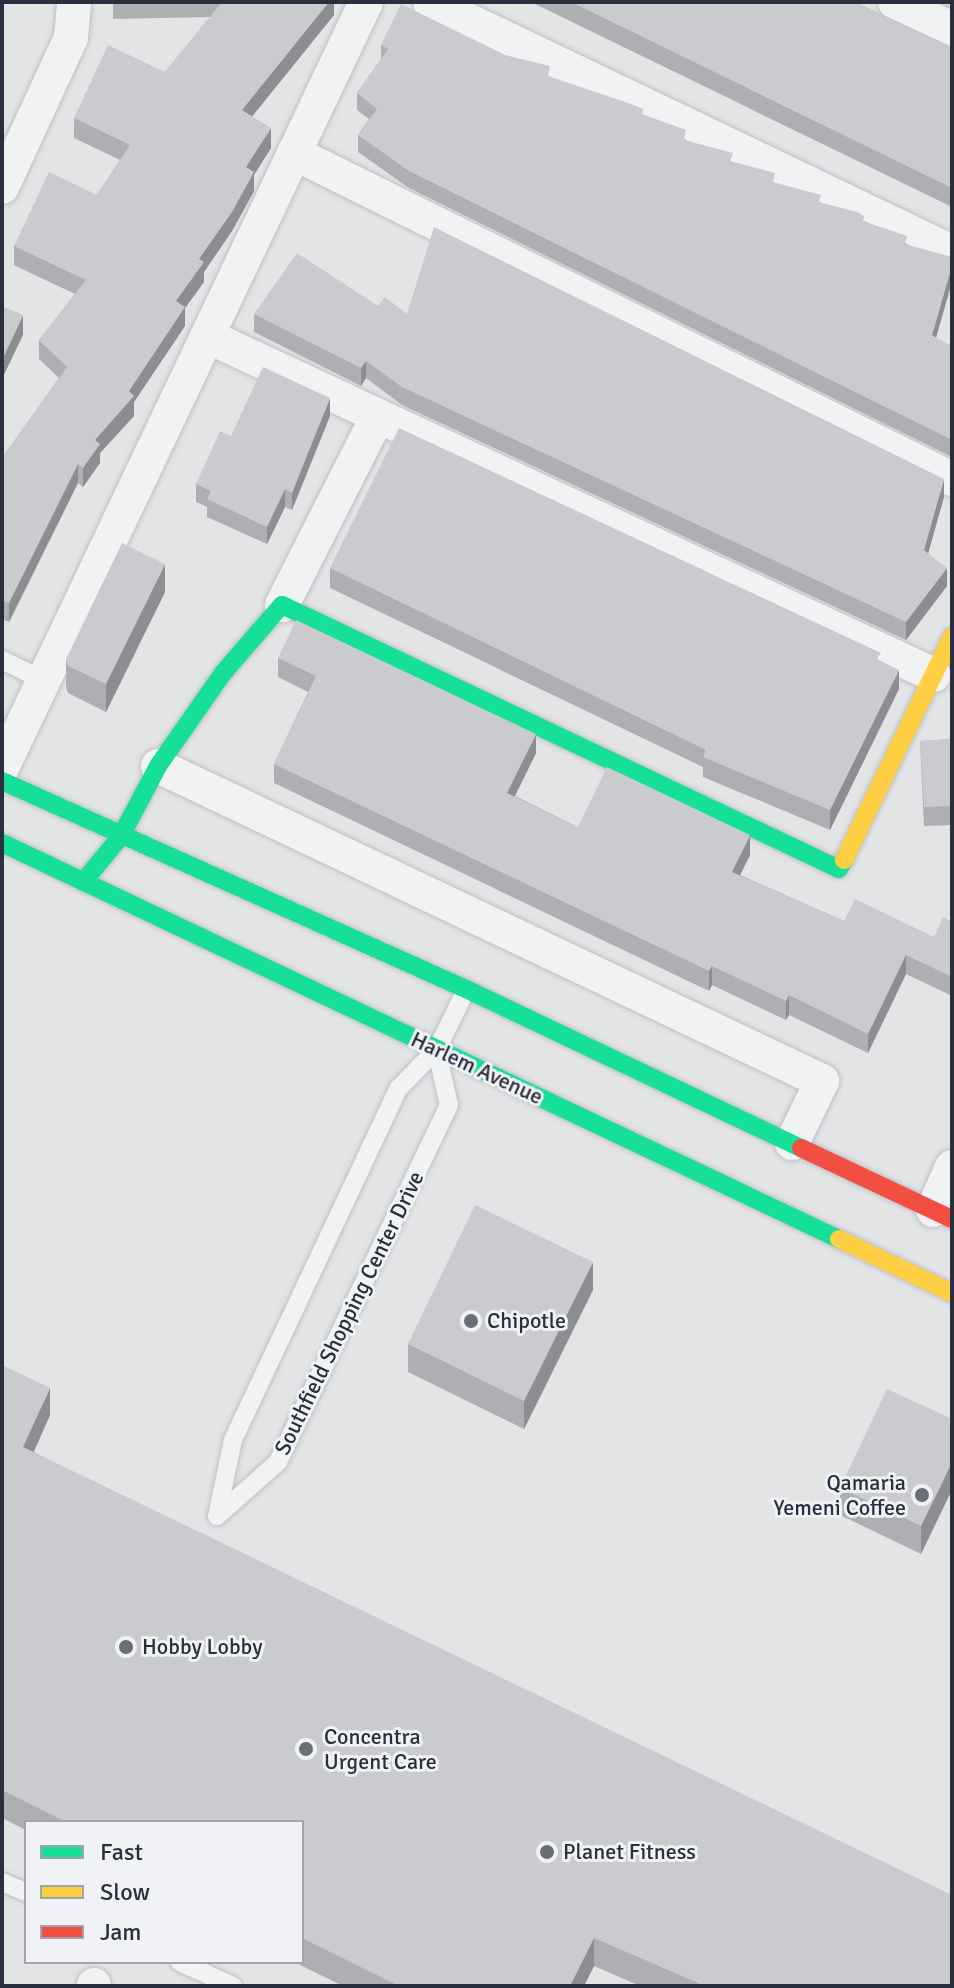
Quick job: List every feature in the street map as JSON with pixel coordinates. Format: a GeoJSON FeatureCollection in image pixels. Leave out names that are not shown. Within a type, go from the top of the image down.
{"type":"FeatureCollection","features":[{"type":"Feature","properties":{"kind":"main road"},"geometry":{"type":"LineString","coordinates":[[83,882],[121,836],[158,766],[223,673],[282,605],[839,869],[952,637]]}},
{"type":"Feature","properties":{"kind":"main road"},"geometry":{"type":"LineString","coordinates":[[2,781],[466,989],[942,1214]]}},
{"type":"Feature","properties":{"kind":"main road","name":"Harlem Avenue"},"geometry":{"type":"LineString","coordinates":[[2,843],[952,1293]]}},
{"type":"Feature","properties":{"kind":"street"},"geometry":{"type":"LineString","coordinates":[[2,187],[71,38],[74,2]]}},
{"type":"Feature","properties":{"kind":"street"},"geometry":{"type":"LineString","coordinates":[[2,768],[366,2]]}},
{"type":"Feature","properties":{"kind":"street"},"geometry":{"type":"LineString","coordinates":[[430,2],[952,252]]}},
{"type":"Feature","properties":{"kind":"street"},"geometry":{"type":"LineString","coordinates":[[895,2],[952,29]]}},
{"type":"Feature","properties":{"kind":"street"},"geometry":{"type":"LineString","coordinates":[[294,153],[952,479]]}},
{"type":"Feature","properties":{"kind":"street"},"geometry":{"type":"LineString","coordinates":[[207,336],[934,675]]}},
{"type":"Feature","properties":{"kind":"street"},"geometry":{"type":"LineString","coordinates":[[282,605],[378,416]]}},
{"type":"Feature","properties":{"kind":"street"},"geometry":{"type":"LineString","coordinates":[[158,766],[822,1081],[792,1143]]}},
{"type":"Feature","properties":{"kind":"street"},"geometry":{"type":"LineString","coordinates":[[942,1214],[952,1167]]}},
{"type":"Feature","properties":{"kind":"lane"},"geometry":{"type":"LineString","coordinates":[[2,660],[43,680]]}},
{"type":"Feature","properties":{"kind":"lane","name":"Southfield Shopping Center Drive"},"geometry":{"type":"LineString","coordinates":[[437,1049],[449,1105],[278,1462],[217,1516],[233,1440],[399,1088],[437,1049],[466,989]]}},
{"type":"Feature","properties":{"kind":"lane"},"geometry":{"type":"LineString","coordinates":[[2,1882],[24,1891]]}},
{"type":"Feature","properties":{"kind":"lane"},"geometry":{"type":"LineString","coordinates":[[184,1964],[233,1986]]}},
{"type":"Feature","properties":{"kind":"building"},"geometry":{"type":"Polygon","coordinates":[[[222,2],[329,2],[242,110],[271,128],[246,167],[254,172],[232,212],[199,259],[204,262],[176,301],[185,307],[129,391],[134,396],[95,440],[100,444],[83,468],[78,464],[9,603],[2,600],[2,458],[67,367],[39,340],[86,280],[14,246],[49,172],[97,195],[130,145],[74,118],[108,45],[165,72],[222,2]]]}},
{"type":"Feature","properties":{"kind":"building"},"geometry":{"type":"Polygon","coordinates":[[[571,2],[855,2],[952,47],[952,188],[571,2]]]}},
{"type":"Feature","properties":{"kind":"building"},"geometry":{"type":"Polygon","coordinates":[[[401,4],[505,55],[550,66],[548,76],[643,109],[642,114],[686,130],[684,140],[733,153],[730,161],[775,173],[773,182],[821,195],[819,202],[857,212],[864,216],[863,221],[907,236],[905,244],[952,257],[932,335],[952,347],[952,440],[409,171],[358,135],[377,109],[357,93],[388,49],[381,45],[401,4]]]}},
{"type":"Feature","properties":{"kind":"building"},"geometry":{"type":"Polygon","coordinates":[[[434,227],[944,479],[924,550],[947,568],[906,622],[402,387],[366,361],[361,368],[254,314],[297,253],[378,306],[385,297],[407,314],[434,227]]]}},
{"type":"Feature","properties":{"kind":"building"},"geometry":{"type":"Polygon","coordinates":[[[2,306],[23,315],[2,360],[2,306]]]}},
{"type":"Feature","properties":{"kind":"building"},"geometry":{"type":"Polygon","coordinates":[[[263,367],[330,398],[292,493],[285,489],[267,527],[207,499],[211,491],[196,484],[220,431],[231,436],[263,367]]]}},
{"type":"Feature","properties":{"kind":"building"},"geometry":{"type":"Polygon","coordinates":[[[399,428],[881,653],[877,659],[899,670],[830,810],[703,757],[706,750],[330,568],[399,428]]]}},
{"type":"Feature","properties":{"kind":"building"},"geometry":{"type":"Polygon","coordinates":[[[122,543],[165,564],[106,684],[68,666],[66,659],[122,543]]]}},
{"type":"Feature","properties":{"kind":"building"},"geometry":{"type":"Polygon","coordinates":[[[296,620],[536,734],[507,793],[578,827],[607,767],[750,835],[732,872],[844,921],[855,899],[934,937],[943,917],[952,922],[952,977],[906,955],[868,1034],[789,995],[786,1001],[712,966],[709,971],[274,764],[316,676],[278,658],[296,620]]]}},
{"type":"Feature","properties":{"kind":"building"},"geometry":{"type":"Polygon","coordinates":[[[952,739],[952,806],[924,807],[920,741],[952,739]]]}},
{"type":"Feature","properties":{"kind":"building"},"geometry":{"type":"Polygon","coordinates":[[[475,1205],[593,1262],[524,1401],[408,1344],[475,1205]]]}},
{"type":"Feature","properties":{"kind":"building"},"geometry":{"type":"Polygon","coordinates":[[[2,1365],[50,1388],[23,1447],[952,1895],[952,1986],[705,1986],[594,1938],[570,1986],[399,1986],[304,1939],[304,1820],[62,1820],[2,1790],[2,1365]]]}},
{"type":"Feature","properties":{"kind":"building"},"geometry":{"type":"Polygon","coordinates":[[[887,1389],[952,1419],[952,1462],[921,1526],[840,1488],[887,1389]]]}},
{"type":"Feature","properties":{"kind":"traffic: fast"},"geometry":{"type":"LineString","coordinates":[[83,882],[121,836],[158,766],[223,673],[282,605],[839,869],[844,860]]}},
{"type":"Feature","properties":{"kind":"traffic: fast"},"geometry":{"type":"LineString","coordinates":[[2,781],[466,989],[801,1148]]}},
{"type":"Feature","properties":{"kind":"traffic: fast"},"geometry":{"type":"LineString","coordinates":[[2,843],[839,1239]]}},
{"type":"Feature","properties":{"kind":"traffic: slow"},"geometry":{"type":"LineString","coordinates":[[844,860],[952,637]]}},
{"type":"Feature","properties":{"kind":"traffic: slow"},"geometry":{"type":"LineString","coordinates":[[839,1239],[952,1293]]}},
{"type":"Feature","properties":{"kind":"traffic: jam"},"geometry":{"type":"LineString","coordinates":[[801,1148],[952,1219]]}},
{"type":"Feature","properties":{"kind":"place","name":"Chipotle"},"geometry":{"type":"Point","coordinates":[471,1321]}},
{"type":"Feature","properties":{"kind":"place","name":"Qamaria Yemeni Coffee"},"geometry":{"type":"Point","coordinates":[922,1495]}},
{"type":"Feature","properties":{"kind":"place","name":"Hobby Lobby"},"geometry":{"type":"Point","coordinates":[126,1647]}},
{"type":"Feature","properties":{"kind":"place","name":"Concentra Urgent Care"},"geometry":{"type":"Point","coordinates":[306,1749]}},
{"type":"Feature","properties":{"kind":"place","name":"Planet Fitness"},"geometry":{"type":"Point","coordinates":[547,1852]}}]}
